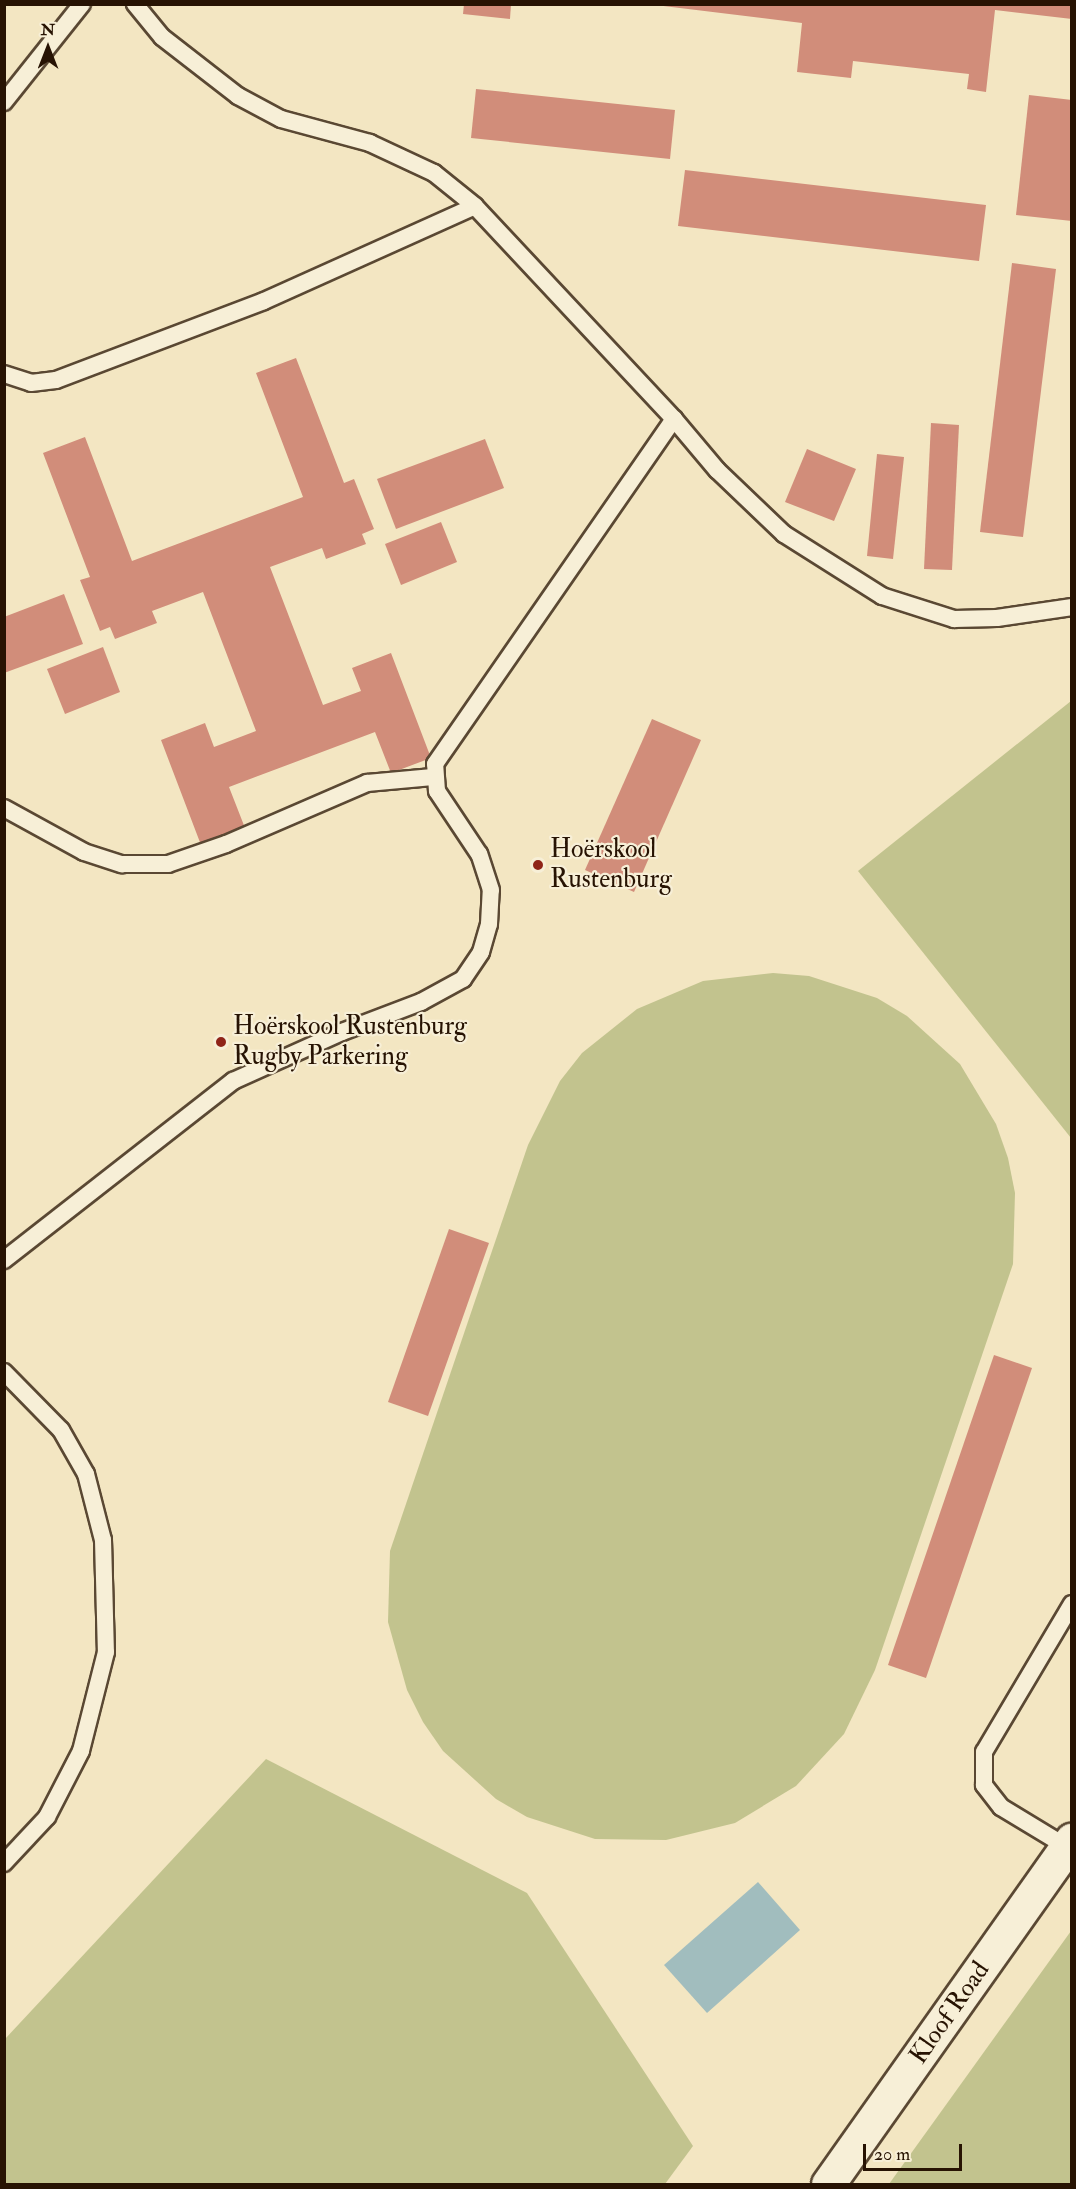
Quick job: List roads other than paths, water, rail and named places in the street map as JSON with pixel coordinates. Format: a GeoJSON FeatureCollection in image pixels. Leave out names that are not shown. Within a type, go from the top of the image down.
{"type":"FeatureCollection","features":[{"type":"Feature","properties":{"kind":"street","name":"Kloof Road"},"geometry":{"type":"LineString","coordinates":[[828,2184],[1069,1844]]}},
{"type":"Feature","properties":{"kind":"lane"},"geometry":{"type":"LineString","coordinates":[[4,102],[82,4]]}},
{"type":"Feature","properties":{"kind":"lane"},"geometry":{"type":"LineString","coordinates":[[135,4],[162,37],[238,96],[281,119],[370,143],[412,161],[434,173],[475,206],[674,419],[717,470],[784,534],[882,596],[954,619],[997,618],[1071,607]]}},
{"type":"Feature","properties":{"kind":"lane"},"geometry":{"type":"LineString","coordinates":[[4,374],[31,383],[56,380],[264,301],[475,206]]}},
{"type":"Feature","properties":{"kind":"lane"},"geometry":{"type":"LineString","coordinates":[[4,1260],[233,1081],[342,1032],[421,1002],[463,979],[481,952],[489,924],[491,890],[479,854],[437,791],[433,777],[435,764],[674,419]]}},
{"type":"Feature","properties":{"kind":"lane"},"geometry":{"type":"LineString","coordinates":[[4,808],[84,852],[122,864],[168,864],[226,844],[367,783],[433,777]]}},
{"type":"Feature","properties":{"kind":"lane"},"geometry":{"type":"LineString","coordinates":[[4,1372],[60,1430],[86,1474],[104,1540],[106,1652],[81,1751],[47,1816],[4,1863]]}},
{"type":"Feature","properties":{"kind":"lane"},"geometry":{"type":"LineString","coordinates":[[1069,1844],[1002,1807],[984,1785],[984,1752],[1071,1604]]}},
{"type":"Feature","properties":{"kind":"water"},"geometry":{"type":"Polygon","coordinates":[[[758,1882],[800,1930],[707,2013],[664,1965],[758,1882]]]}},
{"type":"Feature","properties":{"kind":"place","name":"Hoërskool Rustenburg"},"geometry":{"type":"Point","coordinates":[538,865]}},
{"type":"Feature","properties":{"kind":"place","name":"Hoërskool Rustenburg Rugby Parkering"},"geometry":{"type":"Point","coordinates":[221,1042]}}]}
